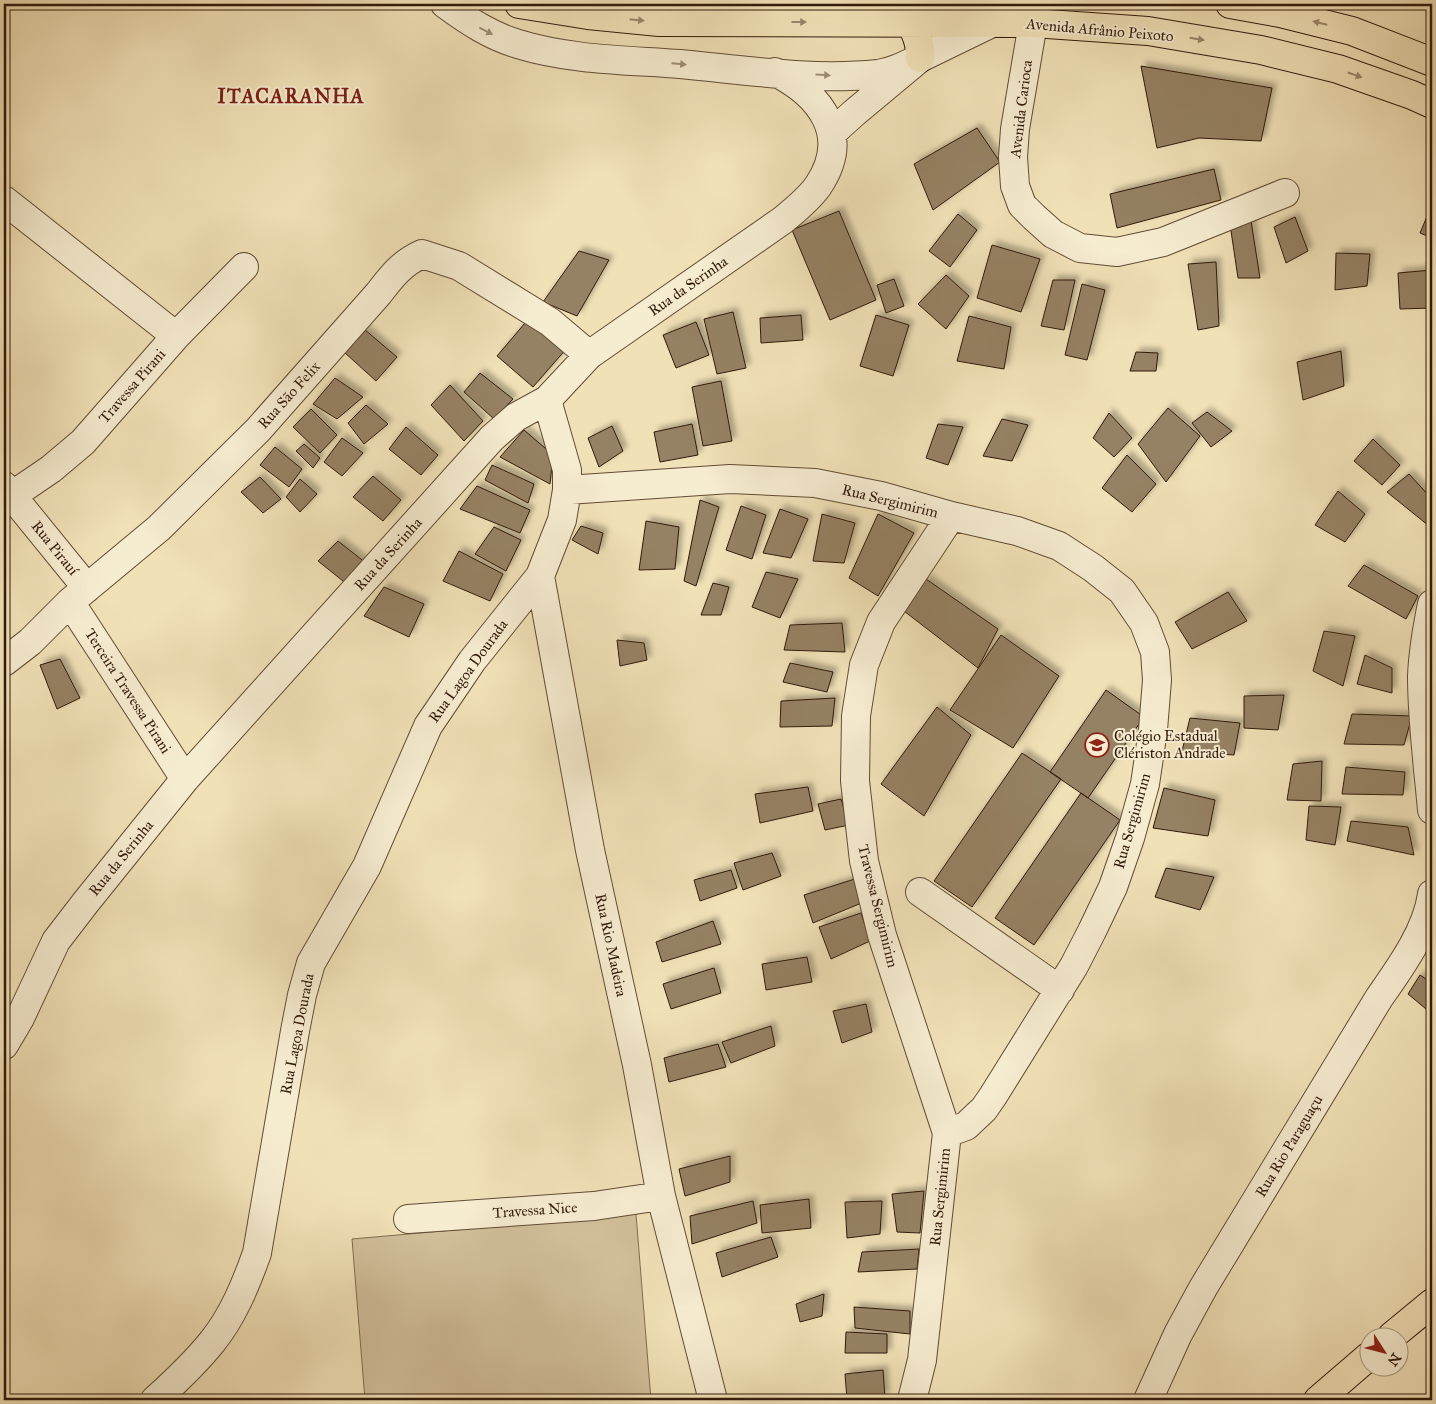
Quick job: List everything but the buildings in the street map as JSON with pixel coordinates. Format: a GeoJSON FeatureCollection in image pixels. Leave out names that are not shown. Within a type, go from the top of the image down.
{"type":"FeatureCollection","features":[{"type":"Feature","properties":{"kind":"main road","name":"Avenida Afrânio Peixoto"},"geometry":{"type":"LineString","coordinates":[[519,4],[588,15],[659,22],[903,13],[992,23],[1148,31],[1261,50],[1338,69],[1432,104]]}},
{"type":"Feature","properties":{"kind":"main road"},"geometry":{"type":"LineString","coordinates":[[1230,4],[1280,13],[1352,32],[1432,62]]}},
{"type":"Feature","properties":{"kind":"main road"},"geometry":{"type":"LineString","coordinates":[[903,13],[919,43],[920,58]]}},
{"type":"Feature","properties":{"kind":"main road"},"geometry":{"type":"LineString","coordinates":[[1404,1326],[1432,1303]]}},
{"type":"Feature","properties":{"kind":"main road"},"geometry":{"type":"LineString","coordinates":[[1318,1400],[1358,1366]]}},
{"type":"Feature","properties":{"kind":"street"},"geometry":{"type":"LineString","coordinates":[[446,4],[485,31],[517,44],[562,56],[843,76],[893,70],[992,23]]}},
{"type":"Feature","properties":{"kind":"street","name":"Avenida Carioca"},"geometry":{"type":"LineString","coordinates":[[1033,24],[1016,129],[1013,157],[1014,186],[1022,205],[1053,234],[1080,248],[1118,252],[1163,242],[1285,193]]}},
{"type":"Feature","properties":{"kind":"street"},"geometry":{"type":"LineString","coordinates":[[774,72],[786,78],[807,94],[824,114],[833,132],[920,58]]}},
{"type":"Feature","properties":{"kind":"street","name":"Rua da Serinha"},"geometry":{"type":"LineString","coordinates":[[4,1045],[20,1018],[56,941],[86,902],[185,779],[492,438],[516,417],[547,400],[589,355],[783,220],[802,204],[818,186],[828,168],[832,154],[833,132]]}},
{"type":"Feature","properties":{"kind":"street"},"geometry":{"type":"LineString","coordinates":[[4,200],[176,336]]}},
{"type":"Feature","properties":{"kind":"street","name":"Rua São Felix"},"geometry":{"type":"LineString","coordinates":[[4,662],[30,642],[78,595],[159,528],[258,430],[408,260],[422,254],[460,266],[550,322],[589,355]]}},
{"type":"Feature","properties":{"kind":"street","name":"Travessa Pirani"},"geometry":{"type":"LineString","coordinates":[[6,494],[51,468],[83,442],[176,336],[244,267]]}},
{"type":"Feature","properties":{"kind":"street"},"geometry":{"type":"LineString","coordinates":[[540,576],[562,520],[567,490],[567,470],[547,400]]}},
{"type":"Feature","properties":{"kind":"street","name":"Rua Sergimirim"},"geometry":{"type":"LineString","coordinates":[[567,490],[730,479],[815,483],[881,496],[951,516],[1017,531],[1059,546],[1122,590],[1144,622],[1155,652],[1157,680],[1153,730],[1145,784],[1130,838],[1096,923],[1060,990],[984,1109],[966,1126],[948,1133],[922,1360],[912,1400]]}},
{"type":"Feature","properties":{"kind":"street","name":"Rua Pirauí"},"geometry":{"type":"LineString","coordinates":[[6,494],[78,595]]}},
{"type":"Feature","properties":{"kind":"street","name":"Travessa Sergimirim"},"geometry":{"type":"LineString","coordinates":[[948,1133],[882,935],[864,861],[855,781],[856,716],[864,665],[881,622],[951,516]]}},
{"type":"Feature","properties":{"kind":"street","name":"Rua Rio Madeira"},"geometry":{"type":"LineString","coordinates":[[540,576],[590,850],[637,1065],[661,1196],[713,1400]]}},
{"type":"Feature","properties":{"kind":"street","name":"Rua Lagoa Dourada"},"geometry":{"type":"LineString","coordinates":[[155,1400],[173,1384],[212,1341],[232,1311],[251,1271],[262,1228],[298,1013],[311,964],[367,866],[428,726],[472,661],[540,576]]}},
{"type":"Feature","properties":{"kind":"street","name":"Terceira Travessa Pirani"},"geometry":{"type":"LineString","coordinates":[[78,595],[185,779]]}},
{"type":"Feature","properties":{"kind":"street"},"geometry":{"type":"LineString","coordinates":[[1432,604],[1426,633],[1422,676],[1429,734],[1432,810]]}},
{"type":"Feature","properties":{"kind":"street"},"geometry":{"type":"LineString","coordinates":[[920,892],[1060,990]]}},
{"type":"Feature","properties":{"kind":"street","name":"Rua Rio Paraguaçu"},"geometry":{"type":"LineString","coordinates":[[1148,1400],[1178,1334],[1203,1288],[1379,998],[1403,964],[1419,934],[1432,894]]}},
{"type":"Feature","properties":{"kind":"street","name":"Travessa Nice"},"geometry":{"type":"LineString","coordinates":[[408,1219],[594,1206],[661,1196]]}},
{"type":"Feature","properties":{"kind":"shaded area"},"geometry":{"type":"Polygon","coordinates":[[[636,1214],[651,1400],[365,1400],[352,1239],[636,1214]]]}},
{"type":"Feature","properties":{"kind":"place","name":"Colégio Estadual Clériston Andrade"},"geometry":{"type":"Point","coordinates":[1097,745]}},
{"type":"Feature","properties":{"kind":"district","name":"ITACARANHA"},"geometry":{"type":"Point","coordinates":[291,96]}}]}
